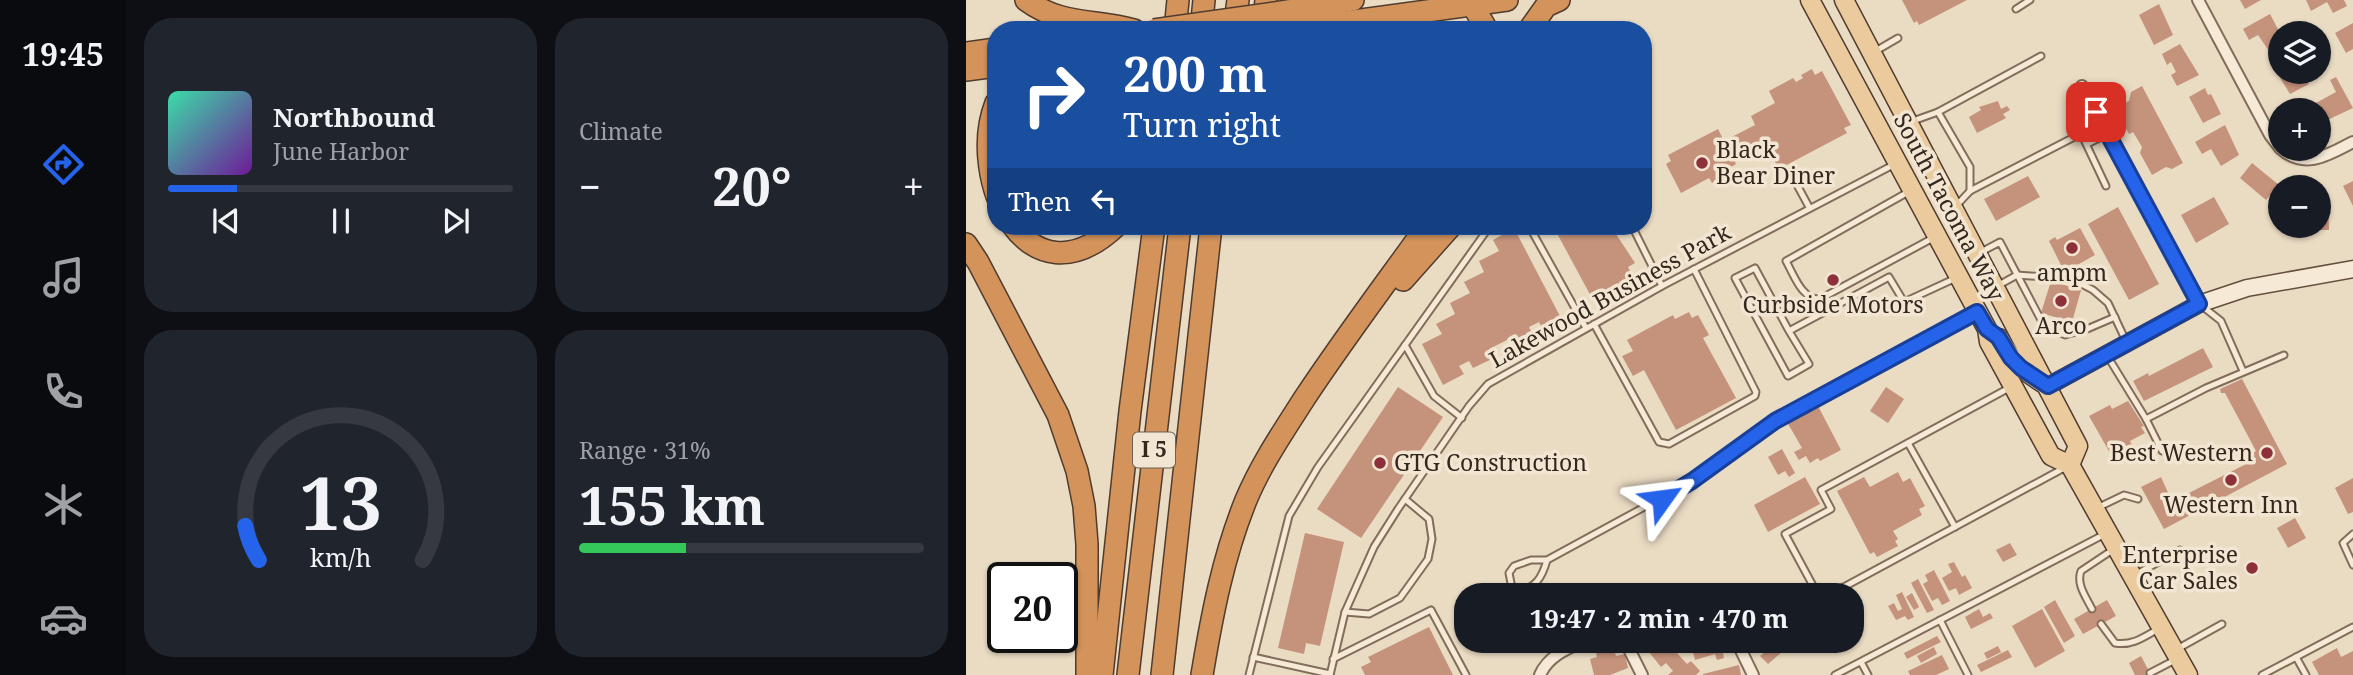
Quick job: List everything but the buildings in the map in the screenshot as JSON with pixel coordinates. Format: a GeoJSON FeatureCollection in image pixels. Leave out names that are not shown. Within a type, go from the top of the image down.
{"type":"FeatureCollection","features":[{"type":"Feature","properties":{"kind":"highway"},"geometry":{"type":"LineString","coordinates":[[1026,0],[1039,9],[1077,21]]}},
{"type":"Feature","properties":{"kind":"highway"},"geometry":{"type":"LineString","coordinates":[[1176,21],[1178,0]]}},
{"type":"Feature","properties":{"kind":"highway"},"geometry":{"type":"LineString","coordinates":[[1202,21],[1205,0]]}},
{"type":"Feature","properties":{"kind":"highway"},"geometry":{"type":"LineString","coordinates":[[1235,21],[1238,0]]}},
{"type":"Feature","properties":{"kind":"highway"},"geometry":{"type":"LineString","coordinates":[[1264,21],[1266,0]]}},
{"type":"Feature","properties":{"kind":"highway"},"geometry":{"type":"LineString","coordinates":[[1300,21],[1353,0]]}},
{"type":"Feature","properties":{"kind":"highway"},"geometry":{"type":"LineString","coordinates":[[1321,21],[1469,2],[1507,0]]}},
{"type":"Feature","properties":{"kind":"highway"},"geometry":{"type":"LineString","coordinates":[[1535,21],[1546,6],[1559,0]]}},
{"type":"Feature","properties":{"kind":"highway"},"geometry":{"type":"LineString","coordinates":[[1469,2],[1482,21]]}},
{"type":"Feature","properties":{"kind":"highway"},"geometry":{"type":"LineString","coordinates":[[966,53],[987,50]]}},
{"type":"Feature","properties":{"kind":"highway"},"geometry":{"type":"LineString","coordinates":[[966,70],[987,67]]}},
{"type":"Feature","properties":{"kind":"highway"},"geometry":{"type":"LineString","coordinates":[[969,146],[979,122],[987,113]]}},
{"type":"Feature","properties":{"kind":"highway"},"geometry":{"type":"LineString","coordinates":[[1001,235],[1034,252],[1051,253],[1083,247],[1105,235]]}},
{"type":"Feature","properties":{"kind":"highway"},"geometry":{"type":"LineString","coordinates":[[1102,675],[1130,411],[1153,235]]}},
{"type":"Feature","properties":{"kind":"highway","name":"I 5"},"geometry":{"type":"LineString","coordinates":[[1128,675],[1179,235]]}},
{"type":"Feature","properties":{"kind":"highway","name":"I 5"},"geometry":{"type":"LineString","coordinates":[[1161,675],[1210,235]]}},
{"type":"Feature","properties":{"kind":"highway"},"geometry":{"type":"LineString","coordinates":[[1202,675],[1210,621],[1226,554],[1247,498],[1266,458],[1331,359],[1421,235]]}},
{"type":"Feature","properties":{"kind":"highway"},"geometry":{"type":"LineString","coordinates":[[1331,359],[1443,235]]}},
{"type":"Feature","properties":{"kind":"highway"},"geometry":{"type":"LineString","coordinates":[[966,244],[1052,404],[1074,461],[1086,524],[1087,675]]}},
{"type":"Feature","properties":{"kind":"main road","name":"South Tacoma Way"},"geometry":{"type":"LineString","coordinates":[[1810,0],[1987,329],[1989,342],[2012,387],[2051,456],[2070,465],[2188,675]]}},
{"type":"Feature","properties":{"kind":"main road","name":"South Tacoma Way"},"geometry":{"type":"LineString","coordinates":[[1844,0],[2078,446],[2070,465]]}},
{"type":"Feature","properties":{"kind":"main road"},"geometry":{"type":"LineString","coordinates":[[1987,329],[1998,337],[2021,368],[2048,386],[2199,304],[2247,288],[2353,269]]}},
{"type":"Feature","properties":{"kind":"street"},"geometry":{"type":"LineString","coordinates":[[2198,0],[2268,131]]}},
{"type":"Feature","properties":{"kind":"street"},"geometry":{"type":"LineString","coordinates":[[2082,86],[2199,304]]}},
{"type":"Feature","properties":{"kind":"street"},"geometry":{"type":"LineString","coordinates":[[2331,154],[2353,142]]}},
{"type":"Feature","properties":{"kind":"street"},"geometry":{"type":"LineString","coordinates":[[1540,675],[1544,666],[1562,653]]}},
{"type":"Feature","properties":{"kind":"street"},"geometry":{"type":"LineString","coordinates":[[1631,653],[1642,675]]}},
{"type":"Feature","properties":{"kind":"street"},"geometry":{"type":"LineString","coordinates":[[1742,653],[1753,675]]}},
{"type":"Feature","properties":{"kind":"lane"},"geometry":{"type":"LineString","coordinates":[[2016,9],[2030,0]]}},
{"type":"Feature","properties":{"kind":"lane"},"geometry":{"type":"LineString","coordinates":[[1871,53],[1898,38]]}},
{"type":"Feature","properties":{"kind":"lane"},"geometry":{"type":"LineString","coordinates":[[1909,123],[1938,112],[2041,55]]}},
{"type":"Feature","properties":{"kind":"lane"},"geometry":{"type":"LineString","coordinates":[[1938,112],[1970,167],[1970,191]]}},
{"type":"Feature","properties":{"kind":"lane"},"geometry":{"type":"LineString","coordinates":[[2071,112],[2106,186]]}},
{"type":"Feature","properties":{"kind":"lane"},"geometry":{"type":"LineString","coordinates":[[1954,208],[1970,191],[2082,133]]}},
{"type":"Feature","properties":{"kind":"lane"},"geometry":{"type":"LineString","coordinates":[[2087,144],[2108,134]]}},
{"type":"Feature","properties":{"kind":"lane","name":"Lakewood Business Park"},"geometry":{"type":"LineString","coordinates":[[1330,675],[1345,612],[1374,547],[1476,397],[1492,380],[1809,207],[1898,163]]}},
{"type":"Feature","properties":{"kind":"lane"},"geometry":{"type":"LineString","coordinates":[[1796,183],[1809,207]]}},
{"type":"Feature","properties":{"kind":"lane"},"geometry":{"type":"LineString","coordinates":[[1913,190],[1786,261],[1806,296],[1812,300],[1820,299],[1937,236]]}},
{"type":"Feature","properties":{"kind":"lane"},"geometry":{"type":"LineString","coordinates":[[1248,675],[1289,516],[1318,467],[1484,235]]}},
{"type":"Feature","properties":{"kind":"lane"},"geometry":{"type":"LineString","coordinates":[[1534,235],[1586,328]]}},
{"type":"Feature","properties":{"kind":"lane"},"geometry":{"type":"LineString","coordinates":[[1636,235],[1662,286]]}},
{"type":"Feature","properties":{"kind":"lane"},"geometry":{"type":"LineString","coordinates":[[1979,254],[2000,242],[2040,320],[2065,335],[2115,317]]}},
{"type":"Feature","properties":{"kind":"lane"},"geometry":{"type":"LineString","coordinates":[[1755,268],[1789,331],[1809,364],[1788,376],[1735,278],[1755,268]]}},
{"type":"Feature","properties":{"kind":"lane"},"geometry":{"type":"LineString","coordinates":[[1594,324],[1659,442],[1669,444],[1755,396],[1756,392],[1694,269]]}},
{"type":"Feature","properties":{"kind":"lane"},"geometry":{"type":"LineString","coordinates":[[1996,287],[2017,275],[2072,279],[2093,290],[2108,303],[2127,342]]}},
{"type":"Feature","properties":{"kind":"lane"},"geometry":{"type":"LineString","coordinates":[[1789,331],[1889,277],[1904,302],[1958,276]]}},
{"type":"Feature","properties":{"kind":"lane"},"geometry":{"type":"LineString","coordinates":[[2199,304],[2221,321],[2243,371]]}},
{"type":"Feature","properties":{"kind":"lane"},"geometry":{"type":"LineString","coordinates":[[1547,560],[1537,583],[1518,592],[1512,588],[1509,573],[1514,566],[1547,560],[1692,481],[1775,421],[1977,312]]}},
{"type":"Feature","properties":{"kind":"lane"},"geometry":{"type":"LineString","coordinates":[[1405,345],[1434,396],[1462,418]]}},
{"type":"Feature","properties":{"kind":"lane"},"geometry":{"type":"LineString","coordinates":[[2107,354],[2162,451]]}},
{"type":"Feature","properties":{"kind":"lane"},"geometry":{"type":"LineString","coordinates":[[2146,419],[2243,371],[2262,366],[2284,355]]}},
{"type":"Feature","properties":{"kind":"lane"},"geometry":{"type":"LineString","coordinates":[[1812,583],[1785,534],[1831,509],[1821,490],[2012,387]]}},
{"type":"Feature","properties":{"kind":"lane"},"geometry":{"type":"LineString","coordinates":[[1908,443],[1955,527]]}},
{"type":"Feature","properties":{"kind":"lane"},"geometry":{"type":"LineString","coordinates":[[1851,583],[2070,465]]}},
{"type":"Feature","properties":{"kind":"lane"},"geometry":{"type":"LineString","coordinates":[[2095,510],[2124,495],[2138,499]]}},
{"type":"Feature","properties":{"kind":"lane"},"geometry":{"type":"LineString","coordinates":[[1345,612],[1369,614],[1400,598],[1428,559],[1432,539],[1429,519],[1405,499]]}},
{"type":"Feature","properties":{"kind":"lane"},"geometry":{"type":"LineString","coordinates":[[2353,534],[2343,543],[2353,565]]}},
{"type":"Feature","properties":{"kind":"lane"},"geometry":{"type":"LineString","coordinates":[[2092,609],[2079,577],[2081,571],[2112,540]]}},
{"type":"Feature","properties":{"kind":"lane"},"geometry":{"type":"LineString","coordinates":[[1835,675],[1940,620],[2112,540]]}},
{"type":"Feature","properties":{"kind":"lane"},"geometry":{"type":"LineString","coordinates":[[2132,577],[2180,550]]}},
{"type":"Feature","properties":{"kind":"lane"},"geometry":{"type":"LineString","coordinates":[[1333,659],[1431,610],[1466,675]]}},
{"type":"Feature","properties":{"kind":"lane"},"geometry":{"type":"LineString","coordinates":[[1940,620],[1968,675]]}},
{"type":"Feature","properties":{"kind":"lane"},"geometry":{"type":"LineString","coordinates":[[2101,624],[2115,643],[2123,644],[2131,644],[2161,627]]}},
{"type":"Feature","properties":{"kind":"lane"},"geometry":{"type":"LineString","coordinates":[[2150,673],[2222,624]]}},
{"type":"Feature","properties":{"kind":"lane"},"geometry":{"type":"LineString","coordinates":[[2262,675],[2353,627]]}},
{"type":"Feature","properties":{"kind":"lane"},"geometry":{"type":"LineString","coordinates":[[1253,657],[1330,675]]}},
{"type":"Feature","properties":{"kind":"lane"},"geometry":{"type":"LineString","coordinates":[[2296,657],[2306,675]]}},
{"type":"Feature","properties":{"kind":"lane"},"geometry":{"type":"LineString","coordinates":[[1861,662],[1868,675]]}},
{"type":"Feature","properties":{"kind":"place","name":"Black Bear Diner"},"geometry":{"type":"Point","coordinates":[1702,163]}},
{"type":"Feature","properties":{"kind":"place","name":"ampm"},"geometry":{"type":"Point","coordinates":[2072,248]}},
{"type":"Feature","properties":{"kind":"place","name":"Curbside Motors"},"geometry":{"type":"Point","coordinates":[1833,280]}},
{"type":"Feature","properties":{"kind":"place","name":"Arco"},"geometry":{"type":"Point","coordinates":[2061,301]}},
{"type":"Feature","properties":{"kind":"place","name":"Best Western"},"geometry":{"type":"Point","coordinates":[2267,453]}},
{"type":"Feature","properties":{"kind":"place","name":"GTG Construction"},"geometry":{"type":"Point","coordinates":[1380,463]}},
{"type":"Feature","properties":{"kind":"place","name":"Western Inn"},"geometry":{"type":"Point","coordinates":[2231,480]}},
{"type":"Feature","properties":{"kind":"place","name":"Enterprise Car Sales"},"geometry":{"type":"Point","coordinates":[2252,568]}},
{"type":"Feature","properties":{"kind":"route"},"geometry":{"type":"LineString","coordinates":[[1662,499],[1713,467],[1775,421],[1977,312],[2011,358],[2030,377],[2048,386],[2199,304],[2096,112]]}}]}
